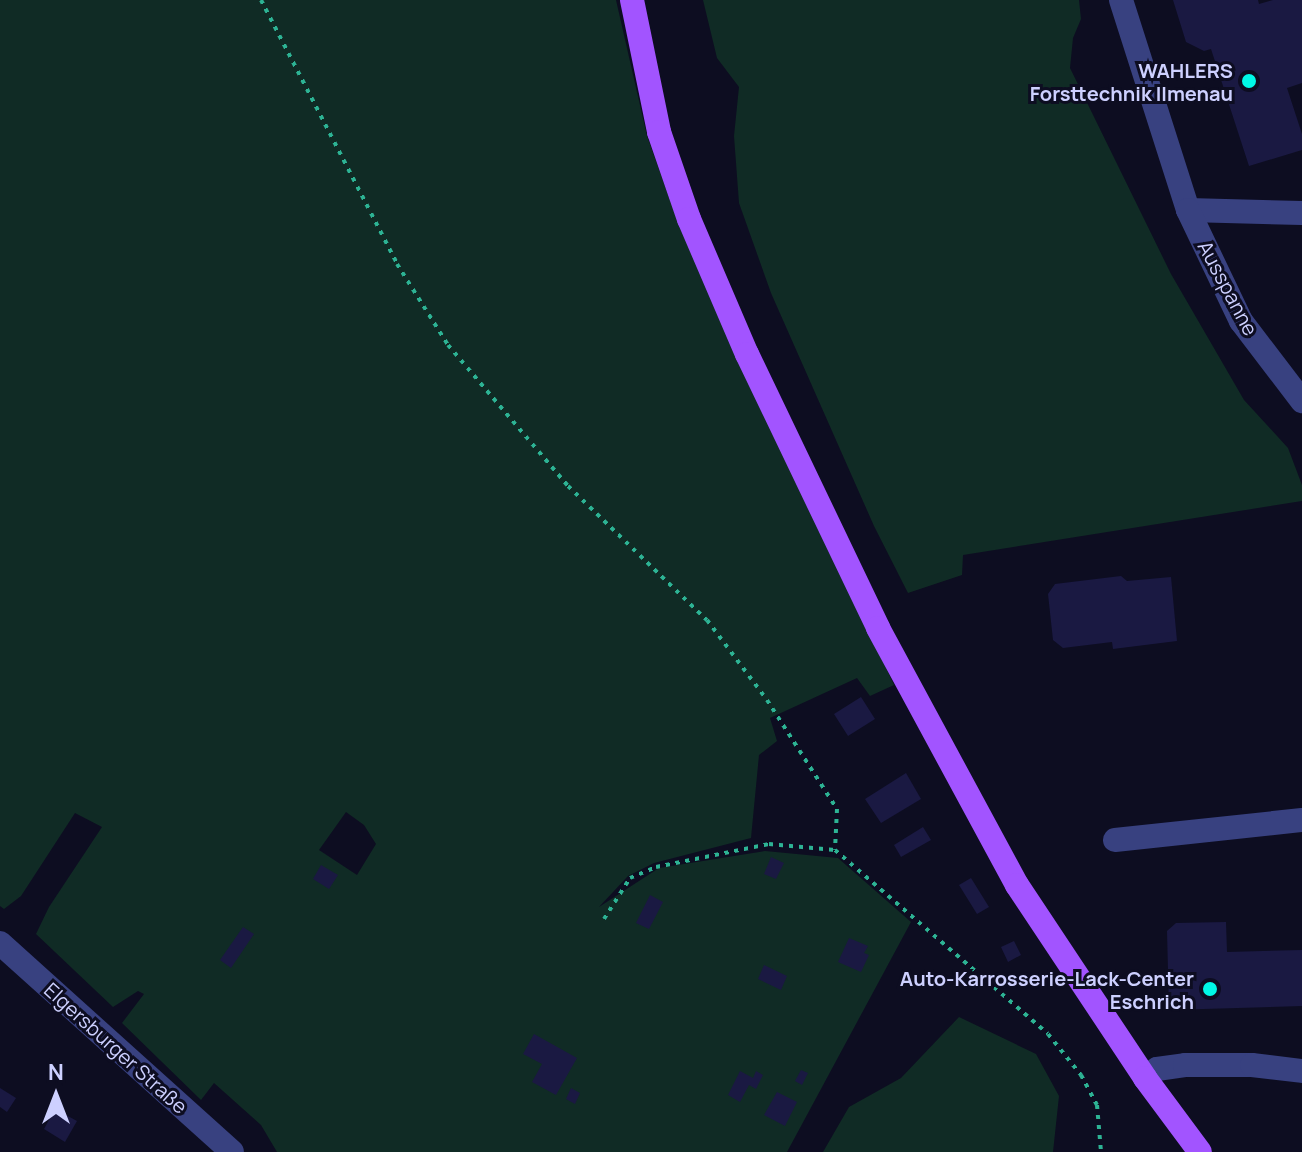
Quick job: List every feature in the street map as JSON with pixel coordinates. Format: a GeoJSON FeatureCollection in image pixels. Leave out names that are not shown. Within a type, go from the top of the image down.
{"type":"FeatureCollection","features":[{"type":"Feature","properties":{"kind":"main road"},"geometry":{"type":"LineString","coordinates":[[632,0],[659,132],[689,219],[747,354],[878,628],[1017,885],[1145,1078],[1200,1152]]}},
{"type":"Feature","properties":{"kind":"street","name":"Ausspanne"},"geometry":{"type":"LineString","coordinates":[[1121,0],[1188,210],[1241,321],[1302,401]]}},
{"type":"Feature","properties":{"kind":"street","name":"Ausspanne"},"geometry":{"type":"LineString","coordinates":[[1188,210],[1302,213]]}},
{"type":"Feature","properties":{"kind":"street"},"geometry":{"type":"LineString","coordinates":[[1115,840],[1302,820]]}},
{"type":"Feature","properties":{"kind":"street","name":"Elgersburger Straße"},"geometry":{"type":"LineString","coordinates":[[0,943],[232,1152]]}},
{"type":"Feature","properties":{"kind":"street"},"geometry":{"type":"LineString","coordinates":[[1145,1078],[1157,1069],[1185,1065],[1252,1065],[1302,1071]]}},
{"type":"Feature","properties":{"kind":"path"},"geometry":{"type":"LineString","coordinates":[[261,0],[397,264],[448,345],[568,486],[707,620],[767,700],[837,809],[835,850]]}},
{"type":"Feature","properties":{"kind":"path"},"geometry":{"type":"LineString","coordinates":[[604,919],[630,878],[656,867],[769,844],[835,850],[1048,1034],[1081,1075],[1097,1105],[1101,1152]]}},
{"type":"Feature","properties":{"kind":"green space"},"geometry":{"type":"Polygon","coordinates":[[[0,0],[616,0],[647,136],[676,217],[894,685],[870,696],[857,678],[770,718],[777,741],[759,755],[751,838],[654,863],[628,876],[599,907],[659,868],[765,851],[838,858],[911,922],[787,1152],[277,1152],[261,1125],[214,1083],[201,1100],[122,1023],[144,994],[138,991],[113,1007],[36,934],[49,907],[102,827],[75,813],[21,896],[4,909],[0,906],[0,0]],[[346,812],[319,850],[357,875],[376,844],[364,825],[346,812]]]}},
{"type":"Feature","properties":{"kind":"green space"},"geometry":{"type":"Polygon","coordinates":[[[703,0],[1079,0],[1081,19],[1073,38],[1070,68],[1171,274],[1244,400],[1288,448],[1302,485],[1302,501],[963,555],[962,575],[908,593],[874,526],[771,293],[739,203],[734,136],[739,87],[717,58],[703,0]]]}},
{"type":"Feature","properties":{"kind":"green space"},"geometry":{"type":"Polygon","coordinates":[[[959,1017],[1036,1054],[1059,1096],[1053,1152],[823,1152],[849,1107],[901,1078],[959,1017]]]}},
{"type":"Feature","properties":{"kind":"building"},"geometry":{"type":"Polygon","coordinates":[[[1173,0],[1258,0],[1259,4],[1273,0],[1302,0],[1302,83],[1287,88],[1302,134],[1302,150],[1249,166],[1211,49],[1204,51],[1186,42],[1173,0]]]}},
{"type":"Feature","properties":{"kind":"building"},"geometry":{"type":"Polygon","coordinates":[[[1121,576],[1127,581],[1171,577],[1177,641],[1113,649],[1112,642],[1063,648],[1053,640],[1048,594],[1055,584],[1121,576]]]}},
{"type":"Feature","properties":{"kind":"building"},"geometry":{"type":"Polygon","coordinates":[[[861,697],[875,719],[848,736],[834,714],[861,697]]]}},
{"type":"Feature","properties":{"kind":"building"},"geometry":{"type":"Polygon","coordinates":[[[906,773],[921,799],[881,823],[865,799],[906,773]]]}},
{"type":"Feature","properties":{"kind":"building"},"geometry":{"type":"Polygon","coordinates":[[[923,827],[931,840],[901,857],[894,845],[923,827]]]}},
{"type":"Feature","properties":{"kind":"building"},"geometry":{"type":"Polygon","coordinates":[[[771,857],[784,863],[776,879],[764,874],[771,857]]]}},
{"type":"Feature","properties":{"kind":"building"},"geometry":{"type":"Polygon","coordinates":[[[321,865],[338,875],[329,889],[313,879],[321,865]]]}},
{"type":"Feature","properties":{"kind":"building"},"geometry":{"type":"Polygon","coordinates":[[[971,878],[989,907],[977,914],[959,885],[971,878]]]}},
{"type":"Feature","properties":{"kind":"building"},"geometry":{"type":"Polygon","coordinates":[[[650,895],[663,902],[649,929],[636,923],[650,895]]]}},
{"type":"Feature","properties":{"kind":"building"},"geometry":{"type":"Polygon","coordinates":[[[1226,922],[1227,952],[1302,950],[1302,1006],[1169,1010],[1167,931],[1176,923],[1226,922]]]}},
{"type":"Feature","properties":{"kind":"building"},"geometry":{"type":"Polygon","coordinates":[[[243,927],[254,934],[231,968],[220,960],[243,927]]]}},
{"type":"Feature","properties":{"kind":"building"},"geometry":{"type":"Polygon","coordinates":[[[849,938],[868,946],[864,953],[869,955],[861,972],[838,962],[849,938]]]}},
{"type":"Feature","properties":{"kind":"building"},"geometry":{"type":"Polygon","coordinates":[[[1014,941],[1021,955],[1008,962],[1001,947],[1014,941]]]}},
{"type":"Feature","properties":{"kind":"building"},"geometry":{"type":"Polygon","coordinates":[[[764,965],[787,976],[781,990],[758,979],[764,965]]]}},
{"type":"Feature","properties":{"kind":"building"},"geometry":{"type":"Polygon","coordinates":[[[534,1034],[577,1058],[556,1095],[532,1082],[542,1064],[523,1054],[534,1034]]]}},
{"type":"Feature","properties":{"kind":"building"},"geometry":{"type":"Polygon","coordinates":[[[801,1070],[808,1073],[802,1085],[795,1081],[801,1070]]]}},
{"type":"Feature","properties":{"kind":"building"},"geometry":{"type":"Polygon","coordinates":[[[740,1071],[753,1078],[756,1071],[763,1075],[756,1089],[749,1085],[740,1102],[728,1095],[740,1071]]]}},
{"type":"Feature","properties":{"kind":"building"},"geometry":{"type":"Polygon","coordinates":[[[0,1088],[16,1098],[7,1112],[0,1107],[0,1088]]]}},
{"type":"Feature","properties":{"kind":"building"},"geometry":{"type":"Polygon","coordinates":[[[571,1088],[580,1093],[575,1104],[566,1099],[571,1088]]]}},
{"type":"Feature","properties":{"kind":"building"},"geometry":{"type":"Polygon","coordinates":[[[777,1092],[797,1102],[785,1126],[764,1115],[777,1092]]]}},
{"type":"Feature","properties":{"kind":"building"},"geometry":{"type":"Polygon","coordinates":[[[55,1109],[77,1121],[65,1142],[44,1129],[55,1109]]]}},
{"type":"Feature","properties":{"kind":"place","name":"WAHLERS Forsttechnik Ilmenau"},"geometry":{"type":"Point","coordinates":[1249,81]}},
{"type":"Feature","properties":{"kind":"place","name":"Auto-Karrosserie-Lack-Center Eschrich"},"geometry":{"type":"Point","coordinates":[1210,989]}}]}
